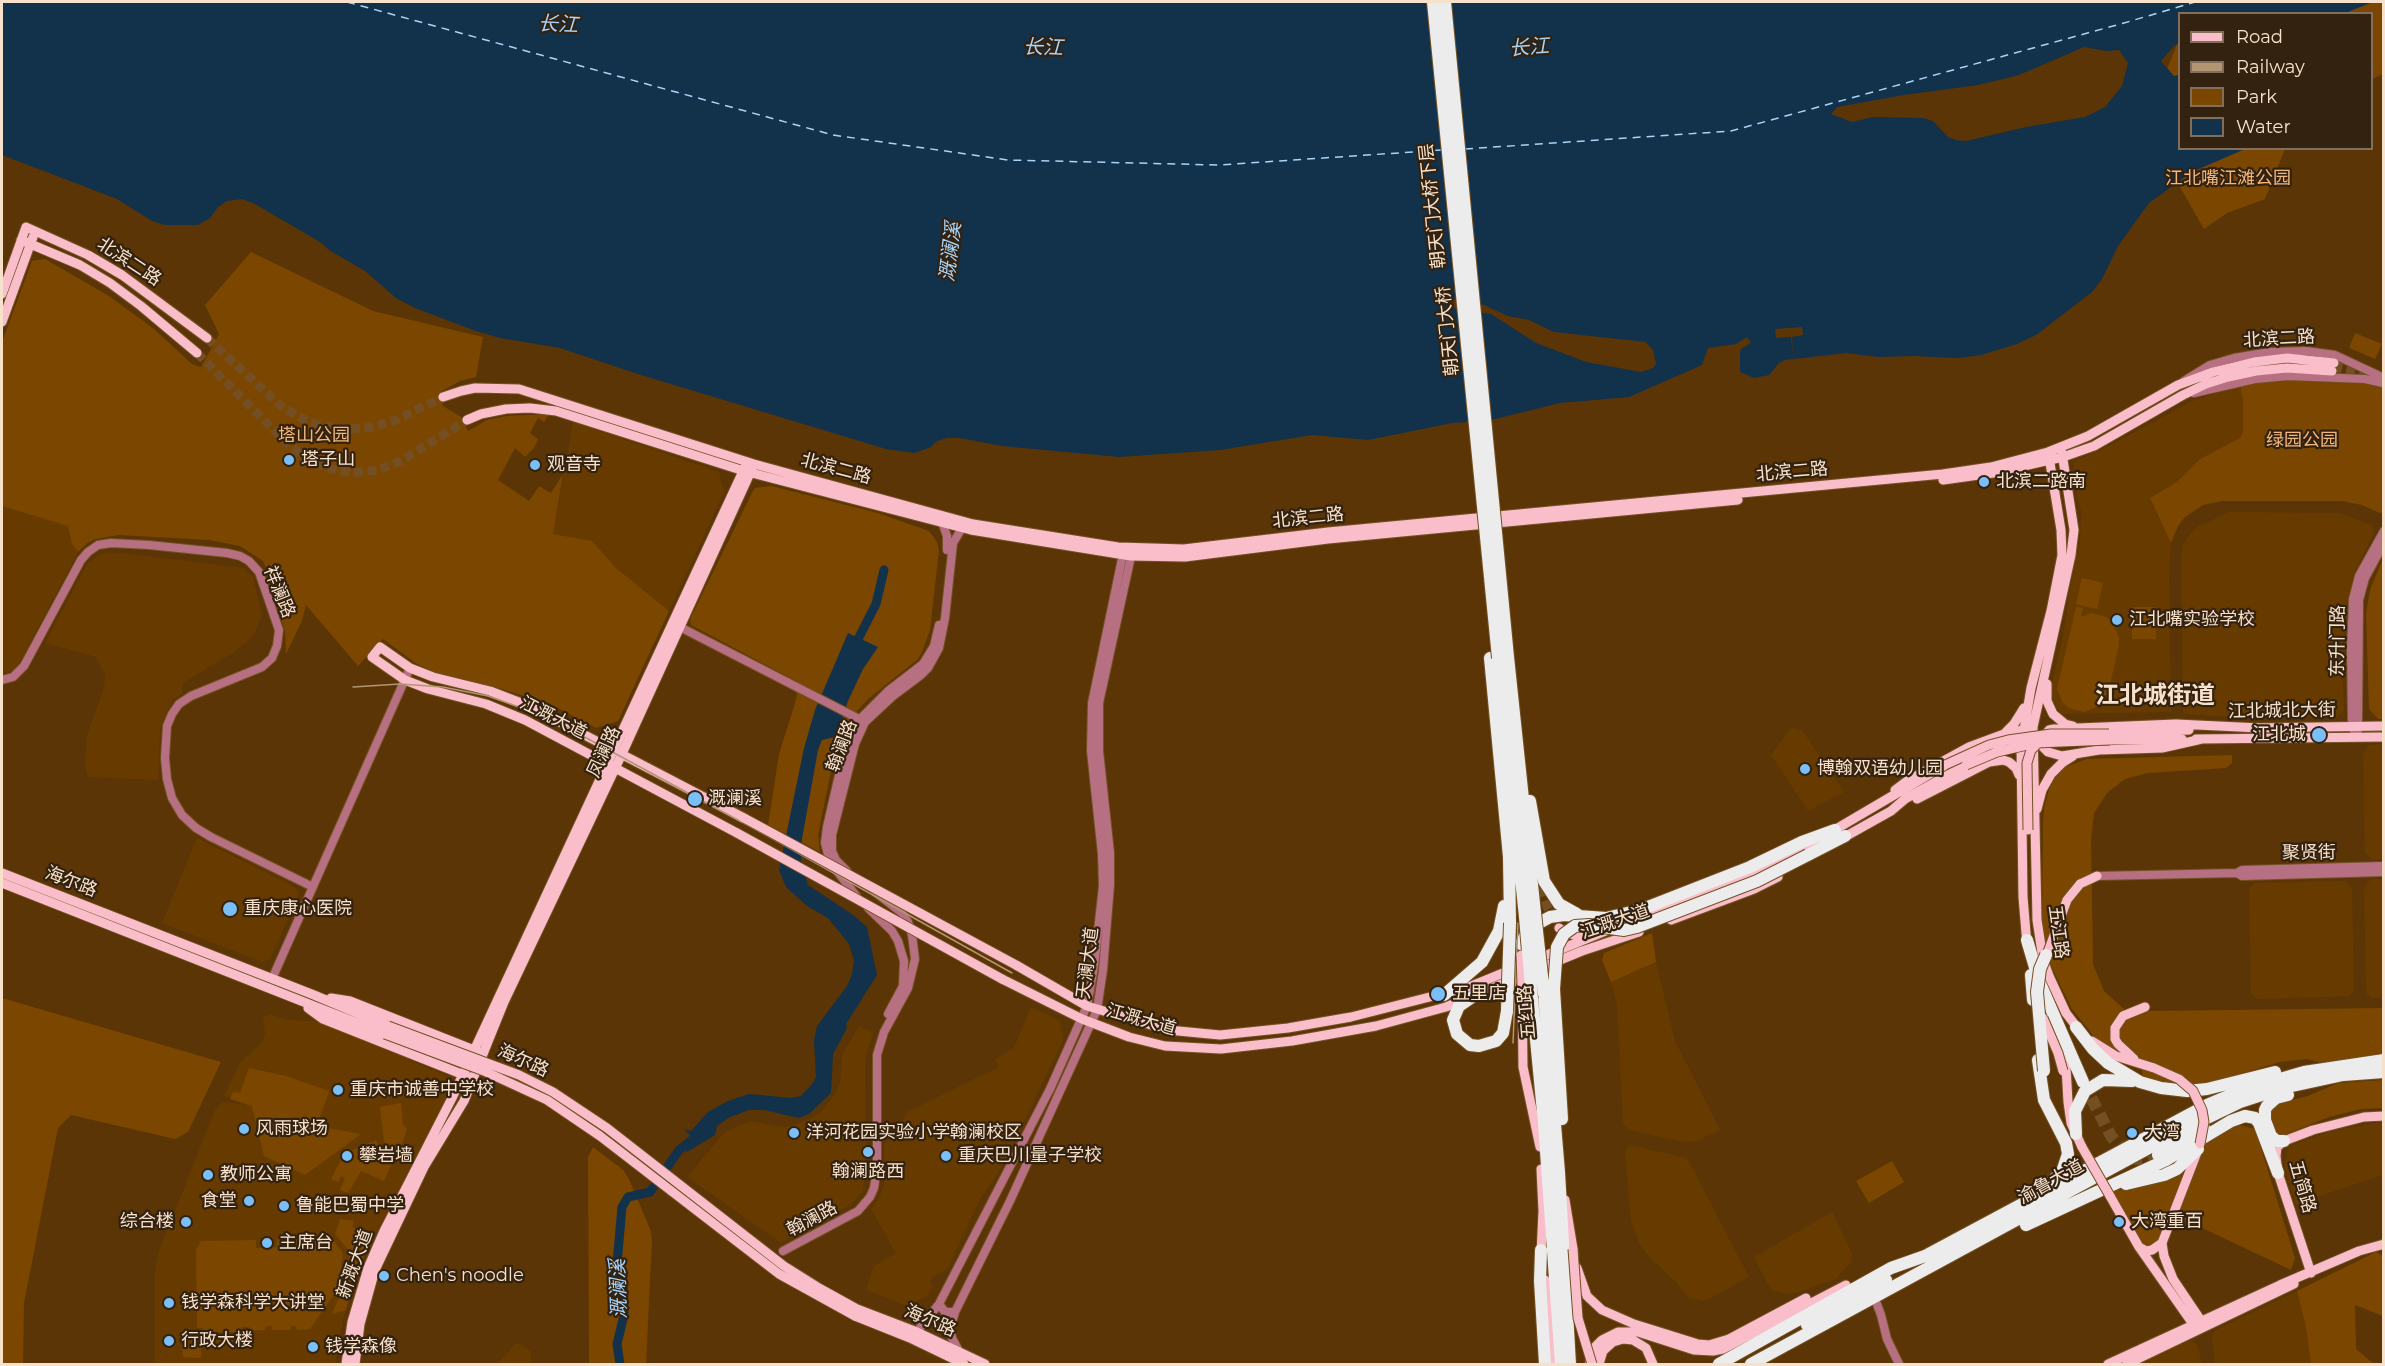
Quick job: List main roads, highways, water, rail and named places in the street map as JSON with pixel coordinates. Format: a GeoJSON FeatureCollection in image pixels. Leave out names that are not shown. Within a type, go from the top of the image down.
{"type":"FeatureCollection","features":[{"type":"Feature","properties":{"kind":"highway","name":"朝天门大桥"},"geometry":{"type":"LineString","coordinates":[[1431,2],[1501,657]]}},
{"type":"Feature","properties":{"kind":"highway","name":"朝天门大桥"},"geometry":{"type":"LineString","coordinates":[[1446,2],[1501,657]]}},
{"type":"Feature","properties":{"kind":"highway","name":"五红路"},"geometry":{"type":"LineString","coordinates":[[1501,657],[1519,760],[1522,918]]}},
{"type":"Feature","properties":{"kind":"highway","name":"五红路"},"geometry":{"type":"LineString","coordinates":[[1501,657],[1522,918],[1543,994],[1558,1249],[1570,1365]]}},
{"type":"Feature","properties":{"kind":"highway"},"geometry":{"type":"LineString","coordinates":[[1444,995],[1482,962],[1499,931],[1506,892],[1509,857],[1501,657]]}},
{"type":"Feature","properties":{"kind":"highway"},"geometry":{"type":"LineString","coordinates":[[1519,760],[1536,830],[1541,873],[1547,889],[1566,909],[1589,917]]}},
{"type":"Feature","properties":{"kind":"highway"},"geometry":{"type":"LineString","coordinates":[[1521,950],[1528,929],[1550,917],[1564,915],[1613,917],[1640,910],[1750,867],[1802,842],[1840,833]]}},
{"type":"Feature","properties":{"kind":"highway"},"geometry":{"type":"LineString","coordinates":[[1569,1218],[1563,1129],[1543,994],[1557,947],[1564,934],[1575,926],[1589,925],[1624,930],[1637,927],[1757,881],[1808,855],[1840,833]]}},
{"type":"Feature","properties":{"kind":"highway"},"geometry":{"type":"LineString","coordinates":[[1472,997],[1459,1006],[1453,1020],[1457,1034],[1470,1045],[1479,1046],[1496,1041],[1503,1034],[1522,918],[1509,857]]}},
{"type":"Feature","properties":{"kind":"highway"},"geometry":{"type":"LineString","coordinates":[[2027,936],[2040,981],[2083,1083]]}},
{"type":"Feature","properties":{"kind":"highway"},"geometry":{"type":"LineString","coordinates":[[2046,955],[2040,969],[2037,992],[2047,1106]]}},
{"type":"Feature","properties":{"kind":"highway"},"geometry":{"type":"LineString","coordinates":[[2031,975],[2040,1076],[2047,1106],[2066,1143],[2068,1154],[2062,1172],[2036,1195]]}},
{"type":"Feature","properties":{"kind":"highway"},"geometry":{"type":"LineString","coordinates":[[2076,1027],[2100,1056],[2118,1070],[2140,1082]]}},
{"type":"Feature","properties":{"kind":"highway","name":"渝鲁大道"},"geometry":{"type":"LineString","coordinates":[[1788,1316],[1859,1286],[1891,1268],[1925,1256],[2036,1195],[2223,1098],[2263,1083],[2324,1068],[2384,1060]]}},
{"type":"Feature","properties":{"kind":"highway"},"geometry":{"type":"LineString","coordinates":[[2076,1134],[2075,1111],[2081,1097],[2090,1087],[2110,1079],[2140,1082],[2169,1090],[2198,1090],[2271,1073],[2324,1068]]}},
{"type":"Feature","properties":{"kind":"highway","name":"渝鲁大道"},"geometry":{"type":"LineString","coordinates":[[1751,1365],[2182,1130],[2240,1102],[2283,1088],[2343,1076],[2384,1072]]}},
{"type":"Feature","properties":{"kind":"highway"},"geometry":{"type":"LineString","coordinates":[[2158,1155],[2214,1122],[2343,1076]]}},
{"type":"Feature","properties":{"kind":"highway"},"geometry":{"type":"LineString","coordinates":[[2276,1098],[2266,1106],[2265,1120],[2274,1139],[2284,1141]]}},
{"type":"Feature","properties":{"kind":"highway"},"geometry":{"type":"LineString","coordinates":[[1982,1240],[2028,1224],[2166,1160],[2231,1121],[2245,1116],[2255,1118],[2262,1129],[2278,1173]]}},
{"type":"Feature","properties":{"kind":"highway"},"geometry":{"type":"LineString","coordinates":[[1544,1211],[1563,1129]]}},
{"type":"Feature","properties":{"kind":"highway"},"geometry":{"type":"LineString","coordinates":[[1539,1137],[1553,1175]]}},
{"type":"Feature","properties":{"kind":"highway"},"geometry":{"type":"LineString","coordinates":[[2096,1192],[2164,1175],[2177,1169],[2199,1147]]}},
{"type":"Feature","properties":{"kind":"highway","name":"五红路"},"geometry":{"type":"LineString","coordinates":[[1558,1249],[1561,1365]]}},
{"type":"Feature","properties":{"kind":"highway"},"geometry":{"type":"LineString","coordinates":[[1545,1365],[1540,1281],[1558,1249]]}},
{"type":"Feature","properties":{"kind":"highway"},"geometry":{"type":"LineString","coordinates":[[1768,1365],[1821,1326],[1925,1256]]}},
{"type":"Feature","properties":{"kind":"highway"},"geometry":{"type":"LineString","coordinates":[[1719,1365],[1788,1316]]}},
{"type":"Feature","properties":{"kind":"highway"},"geometry":{"type":"LineString","coordinates":[[1734,1365],[1821,1326]]}},
{"type":"Feature","properties":{"kind":"main road","name":"朝天门大桥下层"},"geometry":{"type":"LineString","coordinates":[[1431,2],[1501,657]]}},
{"type":"Feature","properties":{"kind":"main road","name":"北滨二路"},"geometry":{"type":"LineString","coordinates":[[196,352],[141,306],[80,265],[26,241],[30,229],[88,255],[152,296],[207,338]]}},
{"type":"Feature","properties":{"kind":"main road"},"geometry":{"type":"LineString","coordinates":[[2,322],[26,241]]}},
{"type":"Feature","properties":{"kind":"main road"},"geometry":{"type":"LineString","coordinates":[[2,294],[20,257]]}},
{"type":"Feature","properties":{"kind":"main road","name":"北滨二路"},"geometry":{"type":"LineString","coordinates":[[467,420],[481,414],[506,409],[544,409],[962,528],[1128,551],[1184,549],[1340,531],[1943,474],[1990,467],[2049,456],[2107,440],[2183,395],[2216,380],[2256,371],[2333,367],[2287,358],[2254,362],[2213,372],[2178,385],[2062,452]]}},
{"type":"Feature","properties":{"kind":"main road","name":"北滨二路"},"geometry":{"type":"LineString","coordinates":[[443,397],[461,391],[491,387],[519,389],[749,467],[973,524],[1128,551]]}},
{"type":"Feature","properties":{"kind":"main road","name":"五江路"},"geometry":{"type":"LineString","coordinates":[[2062,452],[2074,530],[2058,613],[2021,747],[2023,897],[2031,975],[2040,1006],[2064,1057],[2068,1102],[2076,1134],[2082,1147],[2139,1247],[2199,1325]]}},
{"type":"Feature","properties":{"kind":"main road","name":"五江路"},"geometry":{"type":"LineString","coordinates":[[2049,456],[2061,530],[2061,566],[2031,688],[2028,728],[2033,741],[2031,830],[2037,920],[2043,959],[2057,996],[2076,1027],[2098,1047],[2116,1056],[2180,1079],[2193,1091],[2202,1110],[2204,1122],[2199,1147],[2162,1243]]}},
{"type":"Feature","properties":{"kind":"main road","name":"凤澜路"},"geometry":{"type":"LineString","coordinates":[[484,1054],[504,1002],[749,467]]}},
{"type":"Feature","properties":{"kind":"main road"},"geometry":{"type":"LineString","coordinates":[[2054,484],[2060,478],[2067,483]]}},
{"type":"Feature","properties":{"kind":"main road"},"geometry":{"type":"LineString","coordinates":[[2058,613],[2057,643],[2046,691],[2047,701],[2053,714],[2065,724],[2081,727]]}},
{"type":"Feature","properties":{"kind":"main road","name":"江溉大道"},"geometry":{"type":"LineString","coordinates":[[2110,737],[2036,743],[1997,752],[1966,765],[1905,799],[1891,811],[1840,833],[1805,848],[1755,873],[1444,995],[1351,1017],[1288,1028],[1220,1035],[1168,1030],[1087,1006],[1016,965],[744,818],[617,754],[530,706],[490,691],[433,677],[410,668],[380,647],[372,657],[405,680],[428,689],[486,704],[525,720],[737,833],[1002,979],[1082,1019],[1129,1037],[1165,1046],[1221,1049],[1292,1041],[1376,1026],[1446,1007],[1582,951],[1754,889],[1810,860],[1840,833],[1879,803],[1945,765],[1989,745],[2051,734],[2110,737]]}},
{"type":"Feature","properties":{"kind":"main road"},"geometry":{"type":"LineString","coordinates":[[2004,734],[2019,716],[2031,688]]}},
{"type":"Feature","properties":{"kind":"main road"},"geometry":{"type":"LineString","coordinates":[[2202,739],[2162,748],[2099,750],[2056,755],[2043,747],[2042,740],[2049,730],[2081,727],[2176,724],[2260,728]]}},
{"type":"Feature","properties":{"kind":"main road","name":"江北城北大街"},"geometry":{"type":"LineString","coordinates":[[2110,737],[2260,728],[2384,726]]}},
{"type":"Feature","properties":{"kind":"main road"},"geometry":{"type":"LineString","coordinates":[[1879,803],[1907,781],[1951,755],[2004,734],[2028,728]]}},
{"type":"Feature","properties":{"kind":"main road"},"geometry":{"type":"LineString","coordinates":[[2027,936],[2031,830],[2029,754],[2039,741],[2051,734]]}},
{"type":"Feature","properties":{"kind":"main road","name":"江北城北大街"},"geometry":{"type":"LineString","coordinates":[[2110,737],[2202,739],[2384,737]]}},
{"type":"Feature","properties":{"kind":"main road"},"geometry":{"type":"LineString","coordinates":[[1891,811],[2033,741]]}},
{"type":"Feature","properties":{"kind":"main road"},"geometry":{"type":"LineString","coordinates":[[2031,830],[2046,782],[2062,763],[2080,753]]}},
{"type":"Feature","properties":{"kind":"main road"},"geometry":{"type":"LineString","coordinates":[[1989,762],[2003,760],[2009,762],[2016,768],[2020,781]]}},
{"type":"Feature","properties":{"kind":"main road","name":"凤澜路"},"geometry":{"type":"LineString","coordinates":[[474,1050],[611,767]]}},
{"type":"Feature","properties":{"kind":"main road","name":"海尔路"},"geometry":{"type":"LineString","coordinates":[[2,873],[314,995],[546,1100],[600,1136],[779,1274],[856,1313],[959,1352],[985,1365]]}},
{"type":"Feature","properties":{"kind":"main road"},"geometry":{"type":"LineString","coordinates":[[2068,1102],[2063,1071],[2042,1013],[2041,980],[2046,955],[2067,900],[2080,884],[2097,876]]}},
{"type":"Feature","properties":{"kind":"main road","name":"海尔路"},"geometry":{"type":"LineString","coordinates":[[2,884],[296,999],[387,1030]]}},
{"type":"Feature","properties":{"kind":"main road"},"geometry":{"type":"LineString","coordinates":[[1522,918],[1523,1067],[1533,1120],[1539,1137],[1544,1211],[1558,1249],[1578,1318],[1595,1363]]}},
{"type":"Feature","properties":{"kind":"main road"},"geometry":{"type":"LineString","coordinates":[[1559,928],[1574,935],[1600,933]]}},
{"type":"Feature","properties":{"kind":"main road"},"geometry":{"type":"LineString","coordinates":[[314,995],[350,1001],[484,1054]]}},
{"type":"Feature","properties":{"kind":"main road"},"geometry":{"type":"LineString","coordinates":[[296,999],[323,1019],[473,1078]]}},
{"type":"Feature","properties":{"kind":"main road"},"geometry":{"type":"LineString","coordinates":[[2138,1062],[2118,1044],[2114,1034],[2123,1016],[2145,1007]]}},
{"type":"Feature","properties":{"kind":"main road","name":"新溉大道"},"geometry":{"type":"LineString","coordinates":[[346,1365],[352,1322],[368,1268],[474,1050]]}},
{"type":"Feature","properties":{"kind":"main road","name":"新溉大道"},"geometry":{"type":"LineString","coordinates":[[355,1365],[360,1323],[375,1270],[424,1167],[464,1101],[484,1054]]}},
{"type":"Feature","properties":{"kind":"main road","name":"五简路"},"geometry":{"type":"LineString","coordinates":[[2311,1273],[2278,1173],[2276,1151],[2284,1141],[2338,1122],[2384,1116]]}},
{"type":"Feature","properties":{"kind":"main road"},"geometry":{"type":"LineString","coordinates":[[1552,1365],[1547,1295],[1558,1249],[1569,1218],[1553,1175]]}},
{"type":"Feature","properties":{"kind":"main road"},"geometry":{"type":"LineString","coordinates":[[2139,1247],[2152,1251],[2162,1243],[2164,1256],[2173,1279],[2199,1325]]}},
{"type":"Feature","properties":{"kind":"main road"},"geometry":{"type":"LineString","coordinates":[[2108,1365],[2283,1291],[2311,1273],[2350,1255],[2384,1244]]}},
{"type":"Feature","properties":{"kind":"main road"},"geometry":{"type":"LineString","coordinates":[[1558,1249],[1587,1296],[1602,1310],[1634,1324],[1690,1342],[1709,1345],[1720,1343],[1788,1316],[1806,1298]]}},
{"type":"Feature","properties":{"kind":"main road"},"geometry":{"type":"LineString","coordinates":[[1595,1363],[1595,1347],[1611,1334],[1629,1331],[1694,1350],[1713,1351],[1732,1346],[1846,1285]]}},
{"type":"Feature","properties":{"kind":"main road"},"geometry":{"type":"LineString","coordinates":[[2127,1365],[2199,1325]]}},
{"type":"Feature","properties":{"kind":"main road","name":"海尔路"},"geometry":{"type":"LineString","coordinates":[[914,1335],[964,1365]]}},
{"type":"Feature","properties":{"kind":"main road"},"geometry":{"type":"LineString","coordinates":[[1595,1363],[1613,1342],[1623,1339],[1633,1340],[1646,1348],[1653,1365]]}},
{"type":"Feature","properties":{"kind":"water","name":"长江"},"geometry":{"type":"Polygon","coordinates":[[[2,2],[2373,2],[2348,12],[2178,12],[2178,44],[2161,61],[2174,76],[2178,75],[2178,150],[2243,150],[2192,172],[2149,203],[2118,246],[2102,279],[2092,292],[2036,335],[2017,344],[1981,355],[1959,358],[1878,357],[1846,353],[1785,360],[1779,363],[1769,375],[1754,378],[1740,372],[1741,349],[1751,343],[1747,337],[1736,344],[1708,348],[1702,365],[1629,397],[1560,403],[1487,421],[1452,423],[1368,440],[1312,435],[1220,450],[1119,457],[1002,446],[959,438],[937,441],[931,447],[914,453],[886,449],[641,375],[560,348],[500,338],[476,331],[415,308],[396,298],[365,271],[329,250],[320,242],[255,204],[242,199],[227,201],[218,207],[210,218],[198,225],[165,225],[152,221],[117,199],[2,155],[2,2]],[[2084,47],[2019,75],[1978,85],[1837,107],[1831,114],[1852,122],[1873,117],[1923,118],[1933,121],[1948,137],[1966,141],[2026,127],[2085,117],[2105,107],[2122,86],[2128,63],[2119,50],[2106,51],[2084,47]],[[1448,298],[1445,300],[1447,307],[1491,314],[1536,343],[1586,362],[1641,372],[1653,368],[1656,364],[1653,350],[1646,342],[1554,332],[1529,320],[1508,316],[1484,305],[1448,298]]]}},
{"type":"Feature","properties":{"kind":"water"},"geometry":{"type":"Polygon","coordinates":[[[848,633],[878,647],[863,669],[848,701],[837,734],[835,737],[822,740],[818,750],[802,839],[801,860],[808,885],[867,927],[877,975],[846,1024],[847,1028],[833,1054],[831,1093],[809,1114],[799,1118],[764,1110],[749,1110],[728,1118],[717,1126],[715,1135],[687,1152],[681,1145],[691,1136],[684,1129],[691,1131],[708,1112],[728,1101],[749,1094],[791,1098],[801,1096],[816,1077],[814,1040],[817,1026],[847,986],[852,974],[854,960],[849,944],[828,918],[807,906],[786,887],[779,870],[804,748],[815,710],[848,633]]]}},
{"type":"Feature","properties":{"kind":"waterway","name":"溉澜溪"},"geometry":{"type":"LineString","coordinates":[[853,649],[876,604],[884,570]]}},
{"type":"Feature","properties":{"kind":"waterway","name":"溉澜溪"},"geometry":{"type":"LineString","coordinates":[[620,1364],[617,1344],[624,1315],[623,1286],[617,1264],[622,1207],[628,1197],[650,1192],[679,1150],[692,1140]]}},
{"type":"Feature","properties":{"kind":"tunnel"},"geometry":{"type":"LineString","coordinates":[[207,338],[282,407],[303,419],[323,426],[350,429],[373,427],[396,420],[443,397]]}},
{"type":"Feature","properties":{"kind":"tunnel"},"geometry":{"type":"LineString","coordinates":[[197,353],[287,443],[305,458],[326,468],[353,473],[378,470],[401,461],[467,420]]}},
{"type":"Feature","properties":{"kind":"tunnel"},"geometry":{"type":"LineString","coordinates":[[2334,363],[2367,372]]}},
{"type":"Feature","properties":{"kind":"tunnel"},"geometry":{"type":"LineString","coordinates":[[2332,371],[2356,377]]}},
{"type":"Feature","properties":{"kind":"tunnel"},"geometry":{"type":"LineString","coordinates":[[1537,875],[1548,909],[1559,928]]}},
{"type":"Feature","properties":{"kind":"tunnel"},"geometry":{"type":"LineString","coordinates":[[2083,1082],[2111,1136],[2126,1155],[2137,1159],[2148,1159],[2158,1155]]}},
{"type":"Feature","properties":{"kind":"railway"},"geometry":{"type":"LineString","coordinates":[[1440,2],[1504,657]]}},
{"type":"Feature","properties":{"kind":"railway"},"geometry":{"type":"LineString","coordinates":[[353,687],[400,684],[443,687],[488,696],[533,712],[568,728],[773,839],[1012,973]]}},
{"type":"Feature","properties":{"kind":"railway"},"geometry":{"type":"LineString","coordinates":[[1513,1043],[1518,923]]}},
{"type":"Feature","properties":{"kind":"place","name":"塔子山"},"geometry":{"type":"Point","coordinates":[289,460]}},
{"type":"Feature","properties":{"kind":"place","name":"观音寺"},"geometry":{"type":"Point","coordinates":[535,465]}},
{"type":"Feature","properties":{"kind":"place","name":"北滨二路南"},"geometry":{"type":"Point","coordinates":[1984,482]}},
{"type":"Feature","properties":{"kind":"place","name":"江北嘴实验学校"},"geometry":{"type":"Point","coordinates":[2117,620]}},
{"type":"Feature","properties":{"kind":"place","name":"江北城"},"geometry":{"type":"Point","coordinates":[2319,735]}},
{"type":"Feature","properties":{"kind":"place","name":"博翰双语幼儿园"},"geometry":{"type":"Point","coordinates":[1805,769]}},
{"type":"Feature","properties":{"kind":"place","name":"溉澜溪"},"geometry":{"type":"Point","coordinates":[695,799]}},
{"type":"Feature","properties":{"kind":"place","name":"重庆康心医院"},"geometry":{"type":"Point","coordinates":[230,909]}},
{"type":"Feature","properties":{"kind":"place","name":"五里店"},"geometry":{"type":"Point","coordinates":[1438,994]}},
{"type":"Feature","properties":{"kind":"place","name":"重庆市诚善中学校"},"geometry":{"type":"Point","coordinates":[338,1090]}},
{"type":"Feature","properties":{"kind":"place","name":"风雨球场"},"geometry":{"type":"Point","coordinates":[244,1129]}},
{"type":"Feature","properties":{"kind":"place","name":"洋河花园实验小学翰澜校区"},"geometry":{"type":"Point","coordinates":[794,1133]}},
{"type":"Feature","properties":{"kind":"place","name":"大湾"},"geometry":{"type":"Point","coordinates":[2132,1133]}},
{"type":"Feature","properties":{"kind":"place","name":"翰澜路西"},"geometry":{"type":"Point","coordinates":[868,1152]}},
{"type":"Feature","properties":{"kind":"place","name":"攀岩墙"},"geometry":{"type":"Point","coordinates":[347,1156]}},
{"type":"Feature","properties":{"kind":"place","name":"重庆巴川量子学校"},"geometry":{"type":"Point","coordinates":[946,1156]}},
{"type":"Feature","properties":{"kind":"place","name":"教师公寓"},"geometry":{"type":"Point","coordinates":[208,1175]}},
{"type":"Feature","properties":{"kind":"place","name":"食堂"},"geometry":{"type":"Point","coordinates":[249,1201]}},
{"type":"Feature","properties":{"kind":"place","name":"鲁能巴蜀中学"},"geometry":{"type":"Point","coordinates":[284,1206]}},
{"type":"Feature","properties":{"kind":"place","name":"综合楼"},"geometry":{"type":"Point","coordinates":[186,1222]}},
{"type":"Feature","properties":{"kind":"place","name":"大湾重百"},"geometry":{"type":"Point","coordinates":[2119,1222]}},
{"type":"Feature","properties":{"kind":"place","name":"主席台"},"geometry":{"type":"Point","coordinates":[267,1243]}},
{"type":"Feature","properties":{"kind":"place","name":"Chen's noodle"},"geometry":{"type":"Point","coordinates":[384,1276]}},
{"type":"Feature","properties":{"kind":"place","name":"钱学森科学大讲堂"},"geometry":{"type":"Point","coordinates":[169,1303]}},
{"type":"Feature","properties":{"kind":"place","name":"行政大楼"},"geometry":{"type":"Point","coordinates":[169,1341]}},
{"type":"Feature","properties":{"kind":"place","name":"钱学森像"},"geometry":{"type":"Point","coordinates":[313,1347]}},
{"type":"Feature","properties":{"kind":"district","name":"江北城街道"},"geometry":{"type":"Point","coordinates":[2155,696]}},
{"type":"Feature","properties":{"kind":"park label","name":"江北嘴江滩公园"},"geometry":{"type":"Point","coordinates":[2228,179]}},
{"type":"Feature","properties":{"kind":"park label","name":"塔山公园"},"geometry":{"type":"Point","coordinates":[314,436]}},
{"type":"Feature","properties":{"kind":"park label","name":"绿园公园"},"geometry":{"type":"Point","coordinates":[2302,441]}}]}
